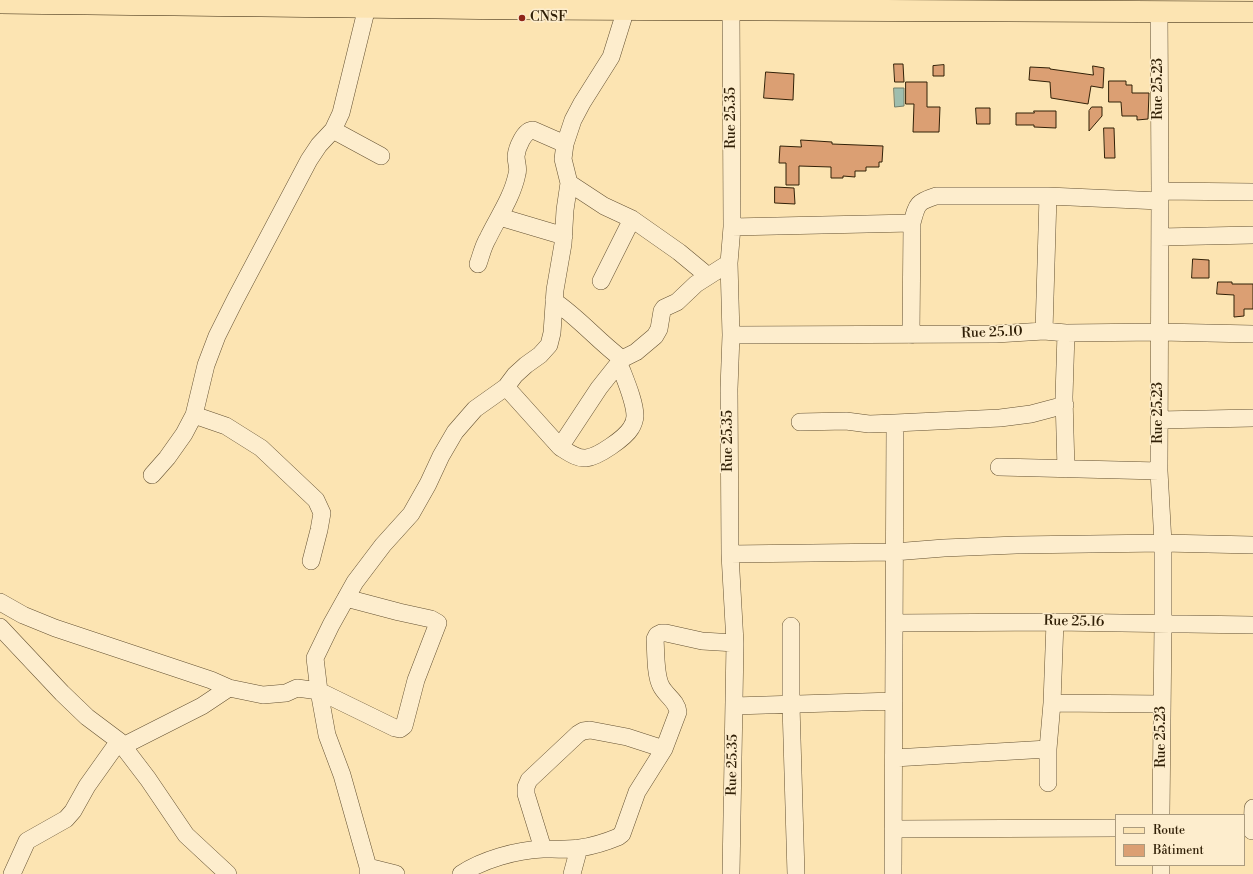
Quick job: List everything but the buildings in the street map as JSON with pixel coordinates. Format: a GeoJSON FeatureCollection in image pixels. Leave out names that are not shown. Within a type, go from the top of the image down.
{"type":"FeatureCollection","features":[{"type":"Feature","properties":{"kind":"main road"},"geometry":{"type":"LineString","coordinates":[[0,3],[626,9],[1253,12]]}},
{"type":"Feature","properties":{"kind":"street"},"geometry":{"type":"LineString","coordinates":[[152,475],[180,440],[194,415],[206,365],[223,324],[309,160],[319,145],[333,130],[341,113],[367,7]]}},
{"type":"Feature","properties":{"kind":"street"},"geometry":{"type":"LineString","coordinates":[[396,874],[368,871],[342,774],[327,734],[315,658],[331,625],[355,582],[367,565],[411,514],[455,432],[476,409],[506,387],[526,365],[540,355],[549,345],[552,333],[554,301],[570,183],[563,159],[565,144],[573,120],[611,57],[626,9]]}},
{"type":"Feature","properties":{"kind":"street","name":"Rue 25.35"},"geometry":{"type":"LineString","coordinates":[[731,874],[735,642],[730,554],[729,389],[731,335],[729,263],[732,227],[732,9]]}},
{"type":"Feature","properties":{"kind":"street","name":"Rue 25.23"},"geometry":{"type":"LineString","coordinates":[[1159,11],[1159,471],[1163,543],[1161,814]]}},
{"type":"Feature","properties":{"kind":"street"},"geometry":{"type":"LineString","coordinates":[[333,130],[381,156]]}},
{"type":"Feature","properties":{"kind":"street"},"geometry":{"type":"LineString","coordinates":[[478,264],[487,239],[500,217],[517,176],[518,169],[516,156],[527,132],[533,130],[565,144]]}},
{"type":"Feature","properties":{"kind":"street"},"geometry":{"type":"LineString","coordinates":[[570,183],[604,206],[632,219],[679,252],[708,276]]}},
{"type":"Feature","properties":{"kind":"street"},"geometry":{"type":"LineString","coordinates":[[911,335],[912,223],[916,207],[925,200],[936,196],[1160,196],[1253,192]]}},
{"type":"Feature","properties":{"kind":"street"},"geometry":{"type":"LineString","coordinates":[[1044,331],[1048,196]]}},
{"type":"Feature","properties":{"kind":"street"},"geometry":{"type":"LineString","coordinates":[[500,217],[564,236]]}},
{"type":"Feature","properties":{"kind":"street"},"geometry":{"type":"LineString","coordinates":[[601,281],[632,219]]}},
{"type":"Feature","properties":{"kind":"street"},"geometry":{"type":"LineString","coordinates":[[732,227],[912,223]]}},
{"type":"Feature","properties":{"kind":"street"},"geometry":{"type":"LineString","coordinates":[[1160,237],[1253,235]]}},
{"type":"Feature","properties":{"kind":"street"},"geometry":{"type":"LineString","coordinates":[[560,447],[620,361],[636,352],[655,336],[659,329],[664,308],[678,302],[696,284],[729,263]]}},
{"type":"Feature","properties":{"kind":"street"},"geometry":{"type":"LineString","coordinates":[[506,387],[560,447],[576,456],[585,458],[596,455],[620,439],[632,428],[635,416],[620,361],[570,313],[554,301]]}},
{"type":"Feature","properties":{"kind":"street","name":"Rue 25.10"},"geometry":{"type":"LineString","coordinates":[[731,335],[996,334],[1044,331],[1066,333],[1160,332],[1253,334]]}},
{"type":"Feature","properties":{"kind":"street"},"geometry":{"type":"LineString","coordinates":[[1066,333],[1064,373],[1066,469]]}},
{"type":"Feature","properties":{"kind":"street"},"geometry":{"type":"LineString","coordinates":[[800,422],[846,421],[869,424],[1000,418],[1031,414],[1065,405]]}},
{"type":"Feature","properties":{"kind":"street"},"geometry":{"type":"LineString","coordinates":[[194,415],[226,426],[261,448],[316,500],[322,513],[311,561]]}},
{"type":"Feature","properties":{"kind":"street"},"geometry":{"type":"LineString","coordinates":[[1159,420],[1253,418]]}},
{"type":"Feature","properties":{"kind":"street"},"geometry":{"type":"LineString","coordinates":[[893,874],[895,423]]}},
{"type":"Feature","properties":{"kind":"street"},"geometry":{"type":"LineString","coordinates":[[999,467],[1159,471]]}},
{"type":"Feature","properties":{"kind":"street"},"geometry":{"type":"LineString","coordinates":[[730,554],[894,552],[1016,545],[1163,543],[1253,545]]}},
{"type":"Feature","properties":{"kind":"street"},"geometry":{"type":"LineString","coordinates":[[0,602],[23,615],[55,628],[211,680],[228,688],[263,695],[286,693],[297,688],[319,691],[395,728],[400,729],[404,726],[416,680],[438,625],[431,619],[346,598]]}},
{"type":"Feature","properties":{"kind":"street"},"geometry":{"type":"LineString","coordinates":[[1048,783],[1048,748],[1052,703],[1055,622]]}},
{"type":"Feature","properties":{"kind":"street","name":"Rue 25.16"},"geometry":{"type":"LineString","coordinates":[[894,623],[1055,622],[1253,625]]}},
{"type":"Feature","properties":{"kind":"street"},"geometry":{"type":"LineString","coordinates":[[792,626],[791,705],[796,874]]}},
{"type":"Feature","properties":{"kind":"street"},"geometry":{"type":"LineString","coordinates":[[0,627],[67,698],[87,717],[121,744],[148,779],[186,835],[228,874]]}},
{"type":"Feature","properties":{"kind":"street"},"geometry":{"type":"LineString","coordinates":[[461,874],[474,866],[527,850],[578,848],[614,839],[622,834],[638,792],[664,749],[678,712],[677,707],[660,685],[656,658],[655,639],[657,635],[666,633],[702,641],[735,642]]}},
{"type":"Feature","properties":{"kind":"street"},"geometry":{"type":"LineString","coordinates":[[12,874],[27,841],[66,819],[73,811],[87,786],[121,744],[202,706],[228,688]]}},
{"type":"Feature","properties":{"kind":"street"},"geometry":{"type":"LineString","coordinates":[[734,706],[894,701]]}},
{"type":"Feature","properties":{"kind":"street"},"geometry":{"type":"LineString","coordinates":[[1052,703],[1162,704]]}},
{"type":"Feature","properties":{"kind":"street"},"geometry":{"type":"LineString","coordinates":[[543,849],[526,794],[526,787],[529,780],[578,734],[583,731],[590,730],[599,731],[627,737],[664,749]]}},
{"type":"Feature","properties":{"kind":"street"},"geometry":{"type":"LineString","coordinates":[[894,758],[1048,748]]}},
{"type":"Feature","properties":{"kind":"street"},"geometry":{"type":"LineString","coordinates":[[1250,831],[1253,808]]}},
{"type":"Feature","properties":{"kind":"street"},"geometry":{"type":"LineString","coordinates":[[893,829],[1115,828]]}},
{"type":"Feature","properties":{"kind":"street"},"geometry":{"type":"LineString","coordinates":[[572,874],[578,848]]}},
{"type":"Feature","properties":{"kind":"shaded area"},"geometry":{"type":"Polygon","coordinates":[[[894,88],[904,88],[904,106],[895,107],[894,88]]]}},
{"type":"Feature","properties":{"kind":"place","name":"CNSF"},"geometry":{"type":"Point","coordinates":[522,18]}}]}
